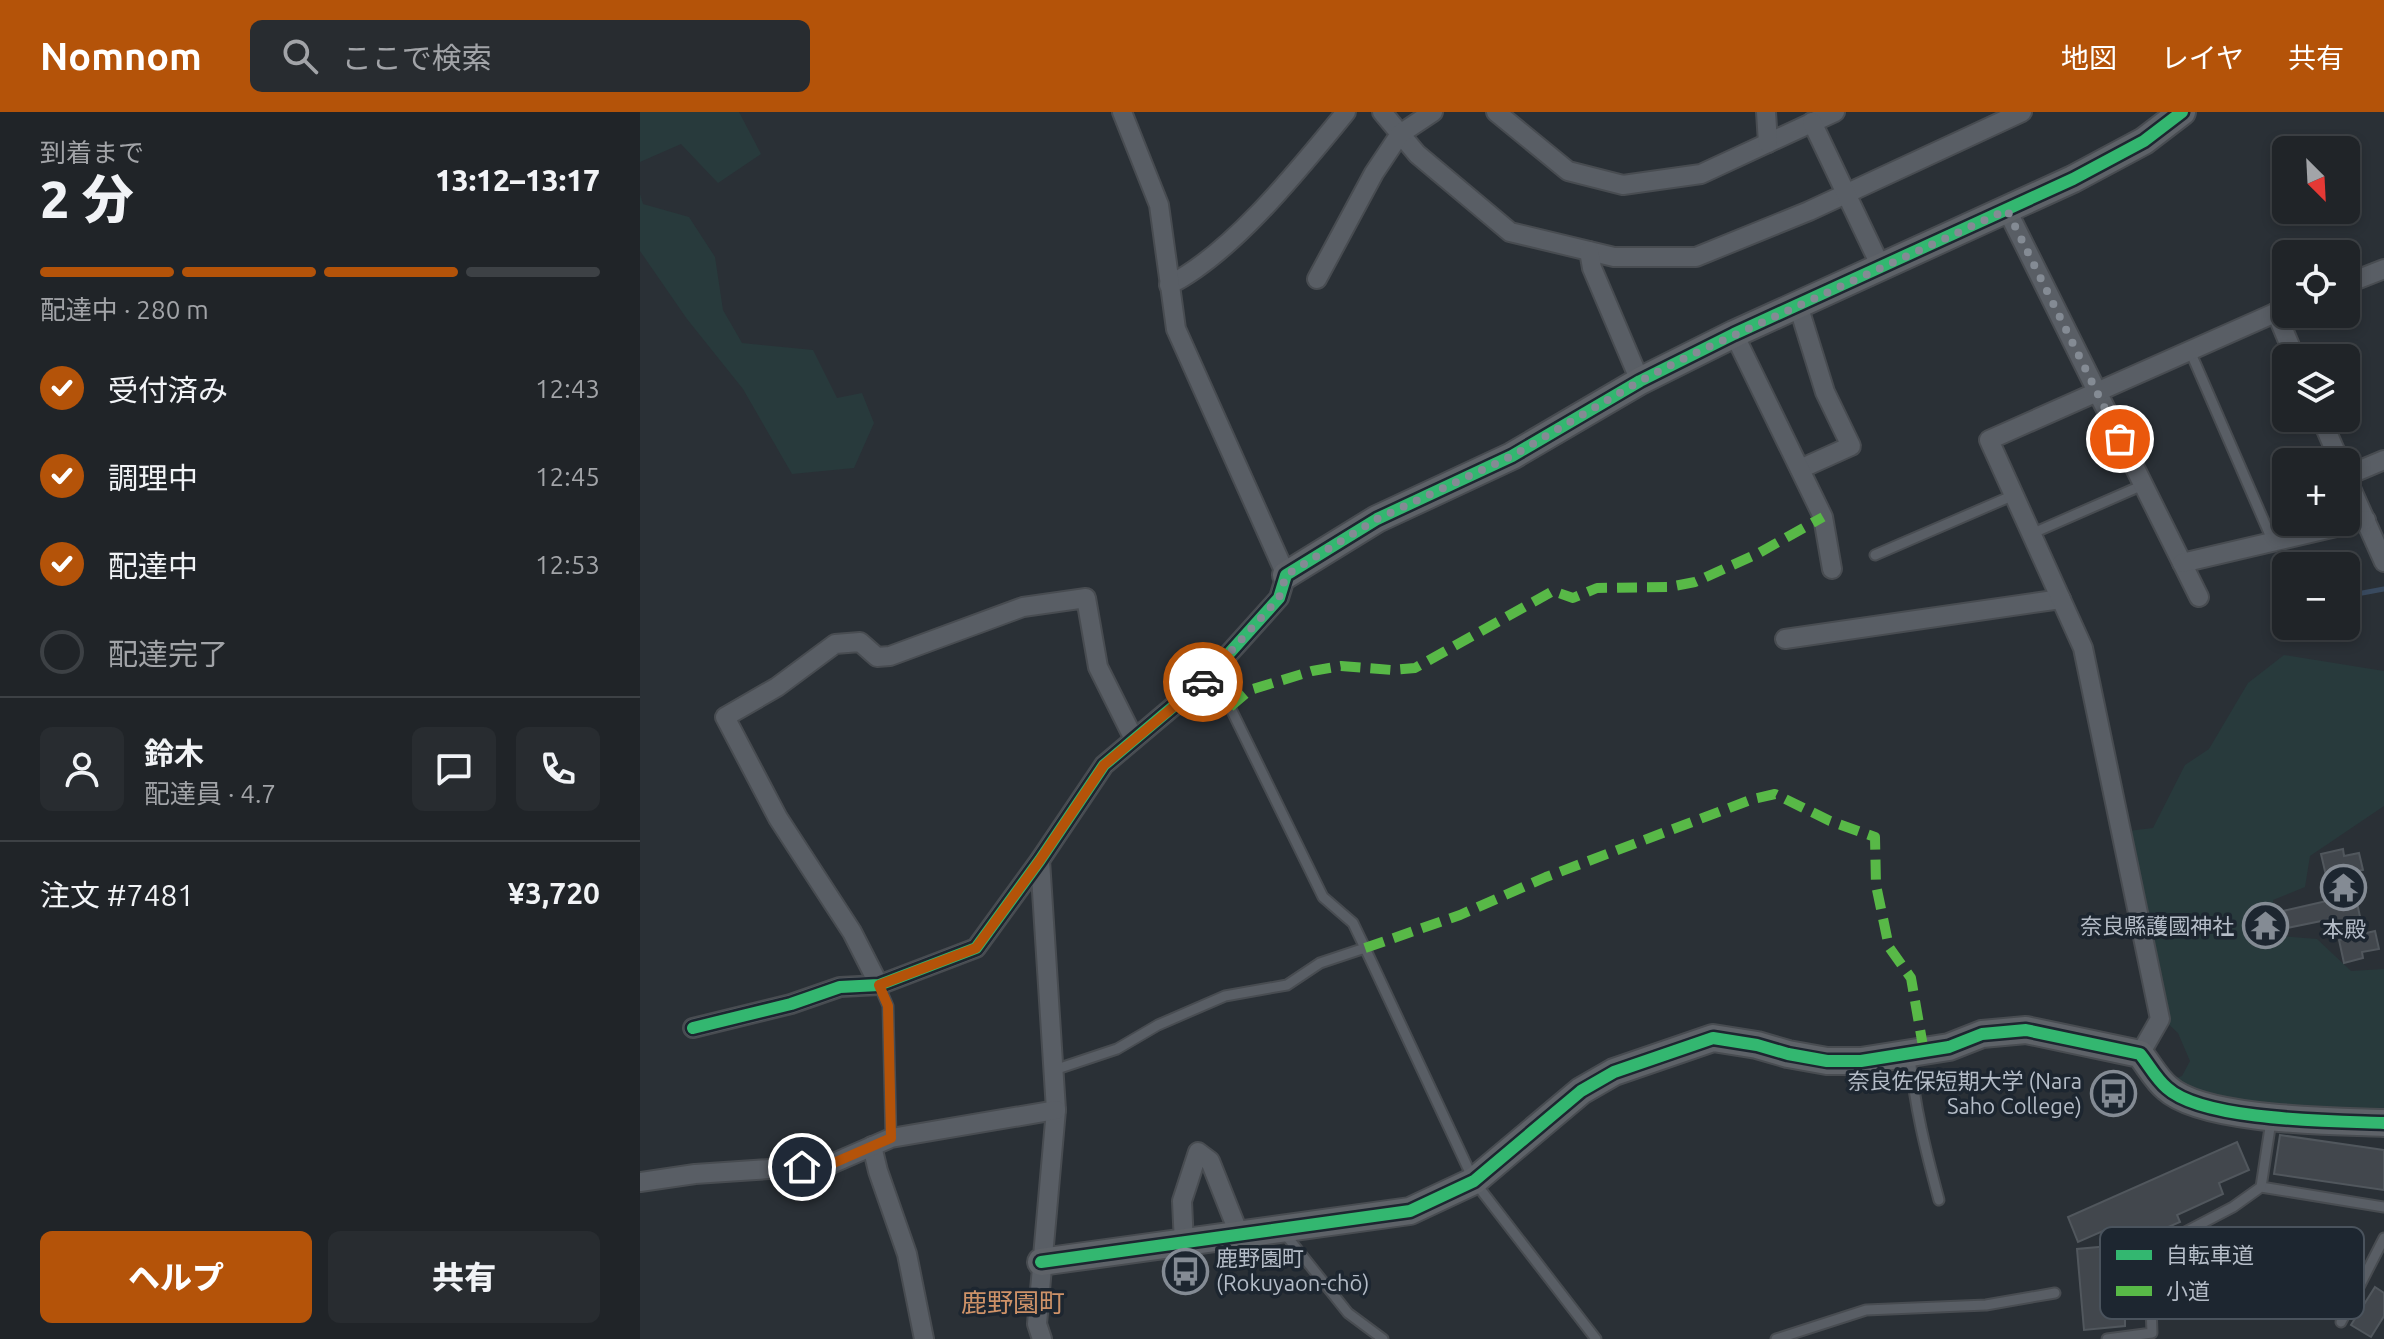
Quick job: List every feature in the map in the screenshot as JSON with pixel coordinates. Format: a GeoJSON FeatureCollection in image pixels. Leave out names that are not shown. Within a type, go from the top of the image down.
{"type":"FeatureCollection","features":[{"type":"Feature","properties":{"kind":"street"},"geometry":{"type":"LineString","coordinates":[[693,1028],[791,1004],[840,987],[879,985],[976,948],[1104,765],[1207,678],[1279,598],[1286,575],[1176,329],[1159,205],[1122,112]]}},
{"type":"Feature","properties":{"kind":"street"},"geometry":{"type":"LineString","coordinates":[[1169,285],[1194,272],[1256,215],[1346,112]]}},
{"type":"Feature","properties":{"kind":"street"},"geometry":{"type":"LineString","coordinates":[[1382,112],[1417,154],[1510,232],[1614,257],[1696,257],[1847,194],[2022,112]]}},
{"type":"Feature","properties":{"kind":"street"},"geometry":{"type":"LineString","coordinates":[[1317,279],[1374,173],[1400,134],[1433,112]]}},
{"type":"Feature","properties":{"kind":"street"},"geometry":{"type":"LineString","coordinates":[[1496,112],[1568,171],[1623,185],[1701,174],[1835,112]]}},
{"type":"Feature","properties":{"kind":"street"},"geometry":{"type":"LineString","coordinates":[[1766,112],[1768,143]]}},
{"type":"Feature","properties":{"kind":"street"},"geometry":{"type":"LineString","coordinates":[[1286,575],[1377,519],[1512,456],[1640,381],[1734,334],[2007,210],[2144,141],[2182,112]]}},
{"type":"Feature","properties":{"kind":"street"},"geometry":{"type":"LineString","coordinates":[[1812,122],[1881,267]]}},
{"type":"Feature","properties":{"kind":"street"},"geometry":{"type":"LineString","coordinates":[[2007,210],[2199,597]]}},
{"type":"Feature","properties":{"kind":"street"},"geometry":{"type":"LineString","coordinates":[[1589,251],[1592,268],[1640,381]]}},
{"type":"Feature","properties":{"kind":"street"},"geometry":{"type":"LineString","coordinates":[[2360,280],[2382,274]]}},
{"type":"Feature","properties":{"kind":"street"},"geometry":{"type":"LineString","coordinates":[[1798,305],[1825,392],[1851,446],[1800,469]]}},
{"type":"Feature","properties":{"kind":"street"},"geometry":{"type":"LineString","coordinates":[[2140,1054],[2160,1019],[2083,648],[1989,440],[2272,314]]}},
{"type":"Feature","properties":{"kind":"street"},"geometry":{"type":"LineString","coordinates":[[1734,334],[1823,517],[1832,569]]}},
{"type":"Feature","properties":{"kind":"street"},"geometry":{"type":"LineString","coordinates":[[2360,471],[2384,460]]}},
{"type":"Feature","properties":{"kind":"street"},"geometry":{"type":"LineString","coordinates":[[2360,507],[2384,562]]}},
{"type":"Feature","properties":{"kind":"street"},"geometry":{"type":"LineString","coordinates":[[2182,563],[2366,520]]}},
{"type":"Feature","properties":{"kind":"street"},"geometry":{"type":"LineString","coordinates":[[879,985],[852,932],[778,818],[725,717],[777,687],[835,644],[860,642],[877,657],[890,656],[989,617],[1023,607],[1086,598],[1098,667],[1134,739]]}},
{"type":"Feature","properties":{"kind":"street"},"geometry":{"type":"LineString","coordinates":[[1785,639],[2061,599]]}},
{"type":"Feature","properties":{"kind":"street"},"geometry":{"type":"LineString","coordinates":[[1040,860],[1056,1110],[1037,1324],[1042,1339]]}},
{"type":"Feature","properties":{"kind":"street"},"geometry":{"type":"LineString","coordinates":[[1041,1262],[1410,1211],[1474,1181],[1581,1091],[1614,1072],[1713,1038],[1827,1061],[1861,1061],[1949,1047],[1982,1034],[2026,1030],[2140,1054],[2166,1088],[2190,1103],[2271,1117],[2384,1123]]}},
{"type":"Feature","properties":{"kind":"street"},"geometry":{"type":"LineString","coordinates":[[640,1182],[695,1174],[829,1165],[891,1138],[1056,1110]]}},
{"type":"Feature","properties":{"kind":"street"},"geometry":{"type":"LineString","coordinates":[[872,1146],[907,1254],[924,1339]]}},
{"type":"Feature","properties":{"kind":"street"},"geometry":{"type":"LineString","coordinates":[[1184,1244],[1182,1201],[1198,1152],[1210,1161],[1239,1234]]}},
{"type":"Feature","properties":{"kind":"lane"},"geometry":{"type":"LineString","coordinates":[[2190,351],[2273,542]]}},
{"type":"Feature","properties":{"kind":"lane"},"geometry":{"type":"LineString","coordinates":[[2031,534],[2143,485]]}},
{"type":"Feature","properties":{"kind":"lane"},"geometry":{"type":"LineString","coordinates":[[1875,555],[2014,495]]}},
{"type":"Feature","properties":{"kind":"lane"},"geometry":{"type":"LineString","coordinates":[[1207,678],[1230,707],[1323,897],[1353,923],[1474,1181],[1596,1339]]}},
{"type":"Feature","properties":{"kind":"lane"},"geometry":{"type":"LineString","coordinates":[[1054,1070],[1117,1049],[1158,1025],[1225,996],[1287,985],[1320,963],[1365,948]]}},
{"type":"Feature","properties":{"kind":"lane"},"geometry":{"type":"LineString","coordinates":[[879,985],[888,1006],[891,1138]]}},
{"type":"Feature","properties":{"kind":"lane"},"geometry":{"type":"LineString","coordinates":[[1910,1055],[1922,1140],[1939,1200]]}},
{"type":"Feature","properties":{"kind":"lane"},"geometry":{"type":"LineString","coordinates":[[2261,1187],[2271,1117]]}},
{"type":"Feature","properties":{"kind":"lane"},"geometry":{"type":"LineString","coordinates":[[2195,1227],[2233,1207],[2261,1187],[2384,1207]]}},
{"type":"Feature","properties":{"kind":"lane"},"geometry":{"type":"LineString","coordinates":[[1281,1229],[1348,1313],[1383,1339]]}},
{"type":"Feature","properties":{"kind":"lane"},"geometry":{"type":"LineString","coordinates":[[2364,1277],[2384,1238]]}},
{"type":"Feature","properties":{"kind":"lane"},"geometry":{"type":"LineString","coordinates":[[1776,1339],[1866,1310],[1986,1305],[2055,1293]]}},
{"type":"Feature","properties":{"kind":"lane"},"geometry":{"type":"LineString","coordinates":[[2107,1339],[2152,1333],[2151,1319]]}},
{"type":"Feature","properties":{"kind":"shaded area"},"geometry":{"type":"Polygon","coordinates":[[[640,112],[739,112],[761,154],[718,183],[681,144],[640,162],[640,112]]]}},
{"type":"Feature","properties":{"kind":"shaded area"},"geometry":{"type":"Polygon","coordinates":[[[640,194],[643,204],[689,217],[715,257],[723,310],[742,343],[813,350],[837,398],[862,393],[874,423],[854,468],[792,474],[743,389],[687,319],[640,251],[640,194]]]}},
{"type":"Feature","properties":{"kind":"shaded area","name":"奈良縣護國神社"},"geometry":{"type":"Polygon","coordinates":[[[2284,655],[2384,671],[2384,806],[2310,856],[2305,887],[2273,900],[2278,936],[2317,939],[2351,971],[2384,969],[2384,1113],[2191,1099],[2169,1081],[2182,1076],[2190,1061],[2178,1033],[2165,1021],[2128,831],[2153,828],[2185,765],[2209,749],[2248,683],[2284,655]]]}},
{"type":"Feature","properties":{"kind":"building","name":"本殿"},"geometry":{"type":"Polygon","coordinates":[[[2343,849],[2344,856],[2359,853],[2363,870],[2341,874],[2344,887],[2353,885],[2361,921],[2337,926],[2336,918],[2287,928],[2283,911],[2331,900],[2328,890],[2334,889],[2332,878],[2327,880],[2321,854],[2343,849]]]}},
{"type":"Feature","properties":{"kind":"building"},"geometry":{"type":"Polygon","coordinates":[[[2350,923],[2354,936],[2375,931],[2379,949],[2362,952],[2363,958],[2344,963],[2339,940],[2344,939],[2340,925],[2350,923]]]}},
{"type":"Feature","properties":{"kind":"building"},"geometry":{"type":"Polygon","coordinates":[[[2280,1135],[2384,1150],[2384,1190],[2274,1174],[2280,1135]]]}},
{"type":"Feature","properties":{"kind":"building"},"geometry":{"type":"Polygon","coordinates":[[[2237,1142],[2249,1170],[2219,1183],[2223,1194],[2177,1215],[2180,1222],[2168,1227],[2100,1227],[2100,1232],[2078,1242],[2068,1217],[2237,1142]]]}},
{"type":"Feature","properties":{"kind":"building"},"geometry":{"type":"Polygon","coordinates":[[[2100,1247],[2100,1319],[2125,1319],[2125,1326],[2084,1330],[2077,1249],[2100,1247]]]}},
{"type":"Feature","properties":{"kind":"building"},"geometry":{"type":"Polygon","coordinates":[[[2375,1287],[2384,1293],[2384,1316],[2371,1337],[2351,1325],[2355,1319],[2364,1319],[2364,1304],[2375,1287]]]}},
{"type":"Feature","properties":{"kind":"waterway"},"geometry":{"type":"LineString","coordinates":[[2360,593],[2384,589]]}},
{"type":"Feature","properties":{"kind":"marked path"},"geometry":{"type":"LineString","coordinates":[[1230,707],[1250,690],[1312,671],[1341,666],[1392,670],[1415,668],[1553,591],[1573,598],[1597,588],[1669,587],[1695,582],[1757,554],[1823,517]]}},
{"type":"Feature","properties":{"kind":"marked path"},"geometry":{"type":"LineString","coordinates":[[1365,948],[1460,915],[1546,877],[1753,799],[1775,794],[1830,821],[1875,837],[1876,885],[1889,947],[1911,978],[1924,1052]]}},
{"type":"Feature","properties":{"kind":"cycle path"},"geometry":{"type":"LineString","coordinates":[[693,1028],[791,1004],[840,987],[879,985],[976,948],[1104,765],[1207,678],[1279,598],[1286,575],[1377,519],[1512,456],[1640,381],[1734,334],[2073,179],[2144,141],[2182,112]]}},
{"type":"Feature","properties":{"kind":"cycle path"},"geometry":{"type":"LineString","coordinates":[[1041,1262],[1410,1211],[1474,1181],[1581,1091],[1614,1072],[1713,1038],[1827,1061],[1861,1061],[1949,1047],[1982,1034],[2026,1030],[2140,1054],[2167,1088],[2185,1099],[2209,1107],[2302,1120],[2384,1123]]}},
{"type":"Feature","properties":{"kind":"way so far"},"geometry":{"type":"LineString","coordinates":[[1203,682],[1279,598],[1286,575],[1377,519],[1512,456],[1640,381],[1734,334],[2007,210],[2120,439]]}},
{"type":"Feature","properties":{"kind":"place","name":"本殿"},"geometry":{"type":"Point","coordinates":[2344,888]}},
{"type":"Feature","properties":{"kind":"place","name":"奈良縣護國神社"},"geometry":{"type":"Point","coordinates":[2265,926]}},
{"type":"Feature","properties":{"kind":"place","name":"奈良佐保短期大学 (Nara Saho College)"},"geometry":{"type":"Point","coordinates":[2113,1094]}},
{"type":"Feature","properties":{"kind":"place","name":"鹿野園町 (Rokuyaon-chō)"},"geometry":{"type":"Point","coordinates":[1185,1271]}},
{"type":"Feature","properties":{"kind":"district","name":"鹿野園町"},"geometry":{"type":"Point","coordinates":[1013,1303]}},
{"type":"Feature","properties":{"kind":"route"},"geometry":{"type":"LineString","coordinates":[[802,1167],[829,1165],[891,1138],[888,1006],[879,985],[976,948],[1104,765],[1203,682]]}}]}
